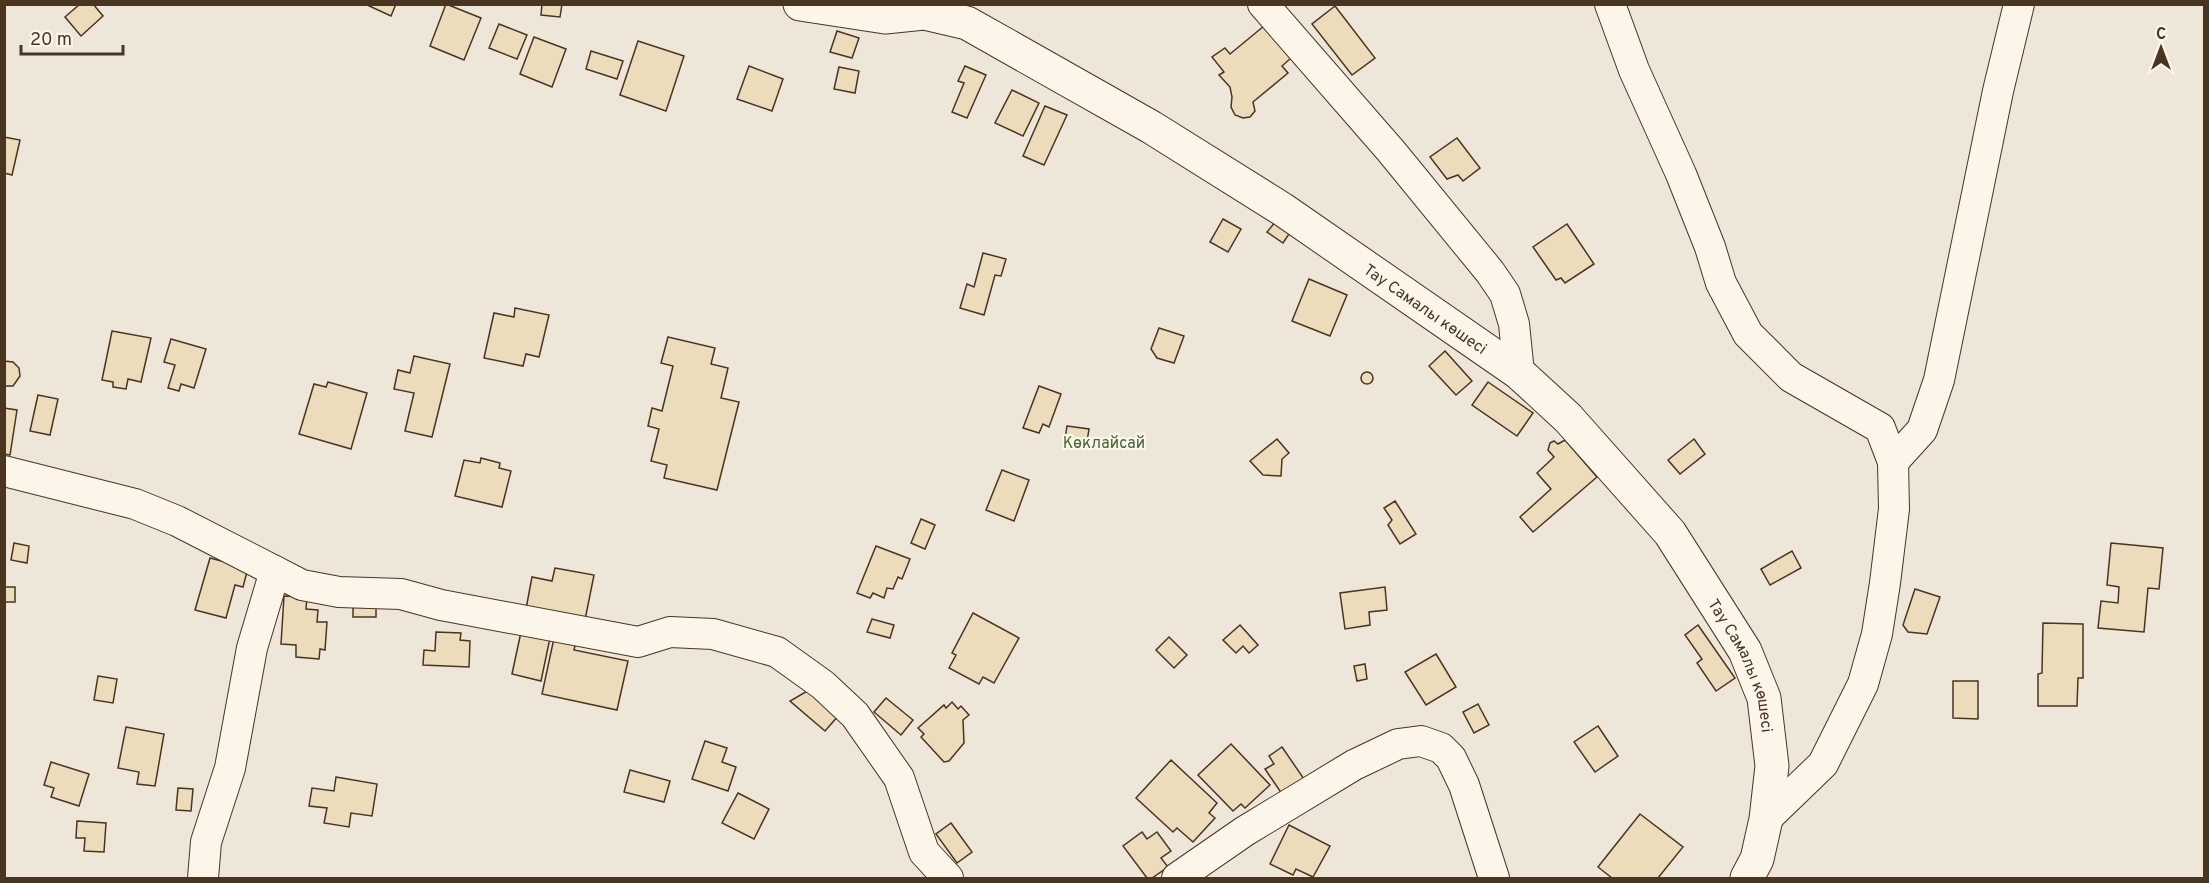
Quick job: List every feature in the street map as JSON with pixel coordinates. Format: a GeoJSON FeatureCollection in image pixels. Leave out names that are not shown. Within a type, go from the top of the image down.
{"type":"FeatureCollection","features":[{"type":"Feature","properties":{"kind":"street","name":"Тау Самалы көшесі"},"geometry":{"type":"LineString","coordinates":[[800,4],[885,17],[924,14],[967,23],[1151,127],[1282,209],[1519,373],[1568,418],[1670,533],[1745,651],[1764,698],[1772,766],[1766,819],[1757,859],[1747,879]]}},
{"type":"Feature","properties":{"kind":"street"},"geometry":{"type":"LineString","coordinates":[[1263,4],[1391,151],[1490,272],[1505,294],[1514,324],[1519,373]]}},
{"type":"Feature","properties":{"kind":"street"},"geometry":{"type":"LineString","coordinates":[[1610,4],[1634,70],[1702,226],[1721,283],[1748,334],[1791,377],[1880,428],[1893,462],[1894,509],[1886,583],[1877,634],[1863,684],[1823,764],[1766,819]]}},
{"type":"Feature","properties":{"kind":"street"},"geometry":{"type":"LineString","coordinates":[[1893,462],[1922,430],[1939,380],[1998,92],[2019,4]]}},
{"type":"Feature","properties":{"kind":"street"},"geometry":{"type":"LineString","coordinates":[[4,471],[135,504],[177,521],[302,585],[339,592],[401,594],[441,605],[638,642],[670,632],[713,634],[777,652],[823,685],[855,715],[899,778],[924,852],[948,879]]}},
{"type":"Feature","properties":{"kind":"street"},"geometry":{"type":"LineString","coordinates":[[203,879],[206,842],[230,768],[252,648],[275,571]]}},
{"type":"Feature","properties":{"kind":"street"},"geometry":{"type":"LineString","coordinates":[[1177,879],[1245,831],[1354,765],[1398,744],[1421,741],[1441,748],[1451,758],[1464,785],[1494,879]]}},
{"type":"Feature","properties":{"kind":"green space","name":"Көклайсай"},"geometry":{"type":"Polygon","coordinates":[[[5,5],[2204,5],[2204,878],[5,878],[5,5]]]}},
{"type":"Feature","properties":{"kind":"building"},"geometry":{"type":"Polygon","coordinates":[[[80,4],[93,4],[103,16],[81,36],[65,17],[80,4]]]}},
{"type":"Feature","properties":{"kind":"building"},"geometry":{"type":"Polygon","coordinates":[[[365,4],[396,4],[391,16],[365,4]]]}},
{"type":"Feature","properties":{"kind":"building"},"geometry":{"type":"Polygon","coordinates":[[[446,4],[481,18],[464,60],[430,46],[446,4]]]}},
{"type":"Feature","properties":{"kind":"building"},"geometry":{"type":"Polygon","coordinates":[[[542,4],[562,4],[560,17],[541,15],[542,4]]]}},
{"type":"Feature","properties":{"kind":"building"},"geometry":{"type":"Polygon","coordinates":[[[1335,6],[1375,58],[1352,75],[1312,24],[1335,6]]]}},
{"type":"Feature","properties":{"kind":"building"},"geometry":{"type":"Polygon","coordinates":[[[499,24],[527,35],[517,59],[489,48],[499,24]]]}},
{"type":"Feature","properties":{"kind":"building"},"geometry":{"type":"Polygon","coordinates":[[[1264,26],[1291,58],[1282,66],[1288,73],[1253,102],[1255,111],[1250,117],[1243,118],[1235,115],[1231,107],[1230,87],[1219,75],[1224,72],[1212,57],[1225,48],[1230,54],[1264,26]]]}},
{"type":"Feature","properties":{"kind":"building"},"geometry":{"type":"Polygon","coordinates":[[[837,31],[859,38],[852,58],[830,52],[837,31]]]}},
{"type":"Feature","properties":{"kind":"building"},"geometry":{"type":"Polygon","coordinates":[[[534,37],[566,49],[552,87],[520,74],[534,37]]]}},
{"type":"Feature","properties":{"kind":"building"},"geometry":{"type":"Polygon","coordinates":[[[638,41],[684,56],[666,111],[620,95],[638,41]]]}},
{"type":"Feature","properties":{"kind":"building"},"geometry":{"type":"Polygon","coordinates":[[[591,51],[623,61],[617,79],[586,69],[591,51]]]}},
{"type":"Feature","properties":{"kind":"building"},"geometry":{"type":"Polygon","coordinates":[[[749,66],[783,79],[772,111],[737,99],[749,66]]]}},
{"type":"Feature","properties":{"kind":"building"},"geometry":{"type":"Polygon","coordinates":[[[965,66],[986,75],[967,118],[952,112],[964,83],[958,81],[965,66]]]}},
{"type":"Feature","properties":{"kind":"building"},"geometry":{"type":"Polygon","coordinates":[[[839,67],[859,71],[855,93],[834,89],[839,67]]]}},
{"type":"Feature","properties":{"kind":"building"},"geometry":{"type":"Polygon","coordinates":[[[1012,90],[1039,103],[1023,136],[995,123],[1012,90]]]}},
{"type":"Feature","properties":{"kind":"building"},"geometry":{"type":"Polygon","coordinates":[[[1045,106],[1067,115],[1044,165],[1023,156],[1045,106]]]}},
{"type":"Feature","properties":{"kind":"building"},"geometry":{"type":"Polygon","coordinates":[[[4,137],[20,140],[12,175],[4,173],[4,137]]]}},
{"type":"Feature","properties":{"kind":"building"},"geometry":{"type":"Polygon","coordinates":[[[1457,138],[1480,168],[1463,181],[1458,175],[1447,179],[1430,157],[1457,138]]]}},
{"type":"Feature","properties":{"kind":"building"},"geometry":{"type":"Polygon","coordinates":[[[1223,219],[1241,229],[1228,252],[1210,242],[1223,219]]]}},
{"type":"Feature","properties":{"kind":"building"},"geometry":{"type":"Polygon","coordinates":[[[1276,221],[1291,231],[1283,243],[1267,232],[1276,221]]]}},
{"type":"Feature","properties":{"kind":"building"},"geometry":{"type":"Polygon","coordinates":[[[1567,224],[1594,264],[1565,283],[1561,278],[1556,280],[1533,247],[1567,224]]]}},
{"type":"Feature","properties":{"kind":"building"},"geometry":{"type":"Polygon","coordinates":[[[983,253],[1006,259],[1001,276],[995,275],[984,315],[960,308],[967,284],[974,287],[983,253]]]}},
{"type":"Feature","properties":{"kind":"building"},"geometry":{"type":"Polygon","coordinates":[[[1309,279],[1347,295],[1330,336],[1292,321],[1309,279]]]}},
{"type":"Feature","properties":{"kind":"building"},"geometry":{"type":"Polygon","coordinates":[[[515,308],[549,315],[539,357],[526,354],[523,366],[484,358],[494,313],[514,317],[515,308]]]}},
{"type":"Feature","properties":{"kind":"building"},"geometry":{"type":"Polygon","coordinates":[[[1159,328],[1184,336],[1174,363],[1157,358],[1151,349],[1159,328]]]}},
{"type":"Feature","properties":{"kind":"building"},"geometry":{"type":"Polygon","coordinates":[[[112,331],[151,338],[141,382],[128,379],[126,389],[113,387],[113,382],[102,380],[112,331]]]}},
{"type":"Feature","properties":{"kind":"building"},"geometry":{"type":"Polygon","coordinates":[[[668,337],[715,348],[711,364],[728,368],[721,398],[739,402],[717,490],[664,478],[667,465],[651,461],[659,429],[648,426],[652,408],[662,411],[673,366],[661,363],[668,337]]]}},
{"type":"Feature","properties":{"kind":"building"},"geometry":{"type":"Polygon","coordinates":[[[171,339],[206,349],[194,388],[181,384],[179,391],[168,388],[175,365],[164,362],[171,339]]]}},
{"type":"Feature","properties":{"kind":"building"},"geometry":{"type":"Polygon","coordinates":[[[1445,351],[1472,381],[1456,395],[1429,366],[1445,351]]]}},
{"type":"Feature","properties":{"kind":"building"},"geometry":{"type":"Polygon","coordinates":[[[414,356],[450,364],[432,437],[405,431],[414,393],[394,389],[398,370],[410,373],[414,356]]]}},
{"type":"Feature","properties":{"kind":"building"},"geometry":{"type":"Polygon","coordinates":[[[4,361],[13,362],[19,368],[20,376],[13,386],[4,386],[4,361]]]}},
{"type":"Feature","properties":{"kind":"building"},"geometry":{"type":"Polygon","coordinates":[[[1369,372],[1372,373],[1372,383],[1365,384],[1362,383],[1361,376],[1362,373],[1369,372]]]}},
{"type":"Feature","properties":{"kind":"building"},"geometry":{"type":"Polygon","coordinates":[[[328,382],[367,393],[351,449],[299,434],[314,384],[326,387],[328,382]]]}},
{"type":"Feature","properties":{"kind":"building"},"geometry":{"type":"Polygon","coordinates":[[[1488,382],[1533,413],[1517,436],[1472,405],[1488,382]]]}},
{"type":"Feature","properties":{"kind":"building"},"geometry":{"type":"Polygon","coordinates":[[[1039,386],[1061,394],[1049,427],[1043,424],[1039,433],[1023,428],[1039,386]]]}},
{"type":"Feature","properties":{"kind":"building"},"geometry":{"type":"Polygon","coordinates":[[[38,395],[58,399],[50,435],[30,431],[38,395]]]}},
{"type":"Feature","properties":{"kind":"building"},"geometry":{"type":"Polygon","coordinates":[[[4,408],[17,410],[10,455],[4,454],[4,408]]]}},
{"type":"Feature","properties":{"kind":"building"},"geometry":{"type":"Polygon","coordinates":[[[1067,426],[1089,429],[1086,448],[1064,445],[1067,426]]]}},
{"type":"Feature","properties":{"kind":"building"},"geometry":{"type":"Polygon","coordinates":[[[1277,439],[1289,453],[1282,459],[1281,476],[1263,475],[1250,461],[1277,439]]]}},
{"type":"Feature","properties":{"kind":"building"},"geometry":{"type":"Polygon","coordinates":[[[1694,439],[1705,454],[1680,474],[1668,460],[1694,439]]]}},
{"type":"Feature","properties":{"kind":"building"},"geometry":{"type":"Polygon","coordinates":[[[1565,440],[1597,477],[1533,532],[1520,517],[1551,489],[1537,473],[1554,457],[1548,450],[1550,443],[1554,441],[1558,444],[1565,440]]]}},
{"type":"Feature","properties":{"kind":"building"},"geometry":{"type":"Polygon","coordinates":[[[481,458],[500,463],[499,468],[511,471],[502,507],[455,496],[464,460],[480,463],[481,458]]]}},
{"type":"Feature","properties":{"kind":"building"},"geometry":{"type":"Polygon","coordinates":[[[1002,470],[1029,480],[1014,521],[986,510],[1002,470]]]}},
{"type":"Feature","properties":{"kind":"building"},"geometry":{"type":"Polygon","coordinates":[[[1395,501],[1416,534],[1400,544],[1388,525],[1392,520],[1384,508],[1395,501]]]}},
{"type":"Feature","properties":{"kind":"building"},"geometry":{"type":"Polygon","coordinates":[[[921,519],[935,525],[925,549],[911,543],[921,519]]]}},
{"type":"Feature","properties":{"kind":"building"},"geometry":{"type":"Polygon","coordinates":[[[14,543],[29,546],[27,563],[11,560],[14,543]]]}},
{"type":"Feature","properties":{"kind":"building"},"geometry":{"type":"Polygon","coordinates":[[[2111,543],[2163,548],[2159,589],[2148,588],[2144,632],[2098,628],[2101,601],[2118,603],[2119,587],[2107,585],[2111,543]]]}},
{"type":"Feature","properties":{"kind":"building"},"geometry":{"type":"Polygon","coordinates":[[[876,546],[910,559],[902,579],[898,577],[893,589],[887,588],[884,598],[873,593],[870,598],[857,593],[876,546]]]}},
{"type":"Feature","properties":{"kind":"building"},"geometry":{"type":"Polygon","coordinates":[[[1792,551],[1801,568],[1770,585],[1761,569],[1792,551]]]}},
{"type":"Feature","properties":{"kind":"building"},"geometry":{"type":"Polygon","coordinates":[[[210,558],[248,568],[243,587],[235,585],[226,618],[195,610],[210,558]]]}},
{"type":"Feature","properties":{"kind":"building"},"geometry":{"type":"Polygon","coordinates":[[[555,568],[594,575],[585,620],[526,609],[532,577],[552,581],[555,568]]]}},
{"type":"Feature","properties":{"kind":"building"},"geometry":{"type":"Polygon","coordinates":[[[4,587],[15,587],[15,602],[4,602],[4,587]]]}},
{"type":"Feature","properties":{"kind":"building"},"geometry":{"type":"Polygon","coordinates":[[[1385,587],[1387,610],[1369,612],[1370,625],[1345,629],[1340,593],[1385,587]]]}},
{"type":"Feature","properties":{"kind":"building"},"geometry":{"type":"Polygon","coordinates":[[[1915,589],[1940,597],[1927,634],[1908,632],[1903,625],[1915,589]]]}},
{"type":"Feature","properties":{"kind":"building"},"geometry":{"type":"Polygon","coordinates":[[[284,596],[307,597],[306,609],[318,610],[317,622],[327,622],[325,650],[320,649],[319,659],[296,657],[296,645],[281,644],[284,596]]]}},
{"type":"Feature","properties":{"kind":"building"},"geometry":{"type":"Polygon","coordinates":[[[353,605],[376,605],[376,617],[353,617],[353,605]]]}},
{"type":"Feature","properties":{"kind":"building"},"geometry":{"type":"Polygon","coordinates":[[[973,613],[1019,638],[994,683],[983,677],[979,684],[949,668],[956,655],[952,653],[973,613]]]}},
{"type":"Feature","properties":{"kind":"building"},"geometry":{"type":"Polygon","coordinates":[[[872,619],[894,625],[890,638],[867,632],[872,619]]]}},
{"type":"Feature","properties":{"kind":"building"},"geometry":{"type":"Polygon","coordinates":[[[2043,623],[2083,624],[2083,678],[2078,678],[2077,706],[2038,706],[2038,674],[2042,673],[2043,623]]]}},
{"type":"Feature","properties":{"kind":"building"},"geometry":{"type":"Polygon","coordinates":[[[1240,625],[1258,645],[1249,653],[1243,646],[1236,653],[1223,640],[1240,625]]]}},
{"type":"Feature","properties":{"kind":"building"},"geometry":{"type":"Polygon","coordinates":[[[1698,625],[1735,678],[1716,691],[1697,663],[1702,659],[1685,635],[1698,625]]]}},
{"type":"Feature","properties":{"kind":"building"},"geometry":{"type":"Polygon","coordinates":[[[436,632],[461,633],[460,640],[470,641],[469,667],[423,665],[424,650],[435,651],[436,632]]]}},
{"type":"Feature","properties":{"kind":"building"},"geometry":{"type":"Polygon","coordinates":[[[521,632],[550,638],[541,681],[512,674],[521,632]]]}},
{"type":"Feature","properties":{"kind":"building"},"geometry":{"type":"Polygon","coordinates":[[[1169,637],[1187,655],[1174,668],[1156,650],[1169,637]]]}},
{"type":"Feature","properties":{"kind":"building"},"geometry":{"type":"Polygon","coordinates":[[[554,638],[576,642],[574,650],[628,661],[617,710],[542,694],[554,638]]]}},
{"type":"Feature","properties":{"kind":"building"},"geometry":{"type":"Polygon","coordinates":[[[1436,654],[1456,687],[1426,705],[1405,672],[1436,654]]]}},
{"type":"Feature","properties":{"kind":"building"},"geometry":{"type":"Polygon","coordinates":[[[1365,664],[1367,679],[1357,681],[1354,666],[1365,664]]]}},
{"type":"Feature","properties":{"kind":"building"},"geometry":{"type":"Polygon","coordinates":[[[98,676],[117,679],[113,703],[94,700],[98,676]]]}},
{"type":"Feature","properties":{"kind":"building"},"geometry":{"type":"Polygon","coordinates":[[[1953,681],[1978,681],[1978,719],[1953,718],[1953,681]]]}},
{"type":"Feature","properties":{"kind":"building"},"geometry":{"type":"Polygon","coordinates":[[[809,690],[839,715],[825,731],[790,701],[809,690]]]}},
{"type":"Feature","properties":{"kind":"building"},"geometry":{"type":"Polygon","coordinates":[[[886,698],[913,720],[901,735],[874,712],[886,698]]]}},
{"type":"Feature","properties":{"kind":"building"},"geometry":{"type":"Polygon","coordinates":[[[952,702],[958,709],[961,706],[969,715],[963,720],[964,743],[949,761],[944,762],[921,737],[924,734],[918,728],[944,705],[946,708],[952,702]]]}},
{"type":"Feature","properties":{"kind":"building"},"geometry":{"type":"Polygon","coordinates":[[[1478,704],[1489,725],[1474,733],[1463,712],[1478,704]]]}},
{"type":"Feature","properties":{"kind":"building"},"geometry":{"type":"Polygon","coordinates":[[[1598,726],[1618,756],[1595,772],[1574,742],[1598,726]]]}},
{"type":"Feature","properties":{"kind":"building"},"geometry":{"type":"Polygon","coordinates":[[[126,727],[164,734],[155,786],[137,784],[139,772],[118,768],[126,727]]]}},
{"type":"Feature","properties":{"kind":"building"},"geometry":{"type":"Polygon","coordinates":[[[705,741],[727,748],[722,762],[736,767],[728,791],[692,779],[705,741]]]}},
{"type":"Feature","properties":{"kind":"building"},"geometry":{"type":"Polygon","coordinates":[[[1231,744],[1270,785],[1245,808],[1241,804],[1233,811],[1198,775],[1231,744]]]}},
{"type":"Feature","properties":{"kind":"building"},"geometry":{"type":"Polygon","coordinates":[[[1282,747],[1304,779],[1282,794],[1265,769],[1274,764],[1269,756],[1282,747]]]}},
{"type":"Feature","properties":{"kind":"building"},"geometry":{"type":"Polygon","coordinates":[[[1171,760],[1217,803],[1209,813],[1215,818],[1193,842],[1177,828],[1173,832],[1136,798],[1171,760]]]}},
{"type":"Feature","properties":{"kind":"building"},"geometry":{"type":"Polygon","coordinates":[[[51,762],[89,774],[79,806],[51,797],[54,788],[44,785],[51,762]]]}},
{"type":"Feature","properties":{"kind":"building"},"geometry":{"type":"Polygon","coordinates":[[[630,770],[670,781],[664,802],[624,792],[630,770]]]}},
{"type":"Feature","properties":{"kind":"building"},"geometry":{"type":"Polygon","coordinates":[[[336,777],[377,784],[372,816],[351,813],[349,827],[324,823],[327,808],[309,806],[312,788],[334,791],[336,777]]]}},
{"type":"Feature","properties":{"kind":"building"},"geometry":{"type":"Polygon","coordinates":[[[178,788],[193,789],[191,811],[176,810],[178,788]]]}},
{"type":"Feature","properties":{"kind":"building"},"geometry":{"type":"Polygon","coordinates":[[[738,793],[769,809],[754,839],[722,823],[738,793]]]}},
{"type":"Feature","properties":{"kind":"building"},"geometry":{"type":"Polygon","coordinates":[[[1640,814],[1683,847],[1658,878],[1612,878],[1598,867],[1640,814]]]}},
{"type":"Feature","properties":{"kind":"building"},"geometry":{"type":"Polygon","coordinates":[[[77,821],[106,823],[104,852],[84,851],[85,838],[76,838],[77,821]]]}},
{"type":"Feature","properties":{"kind":"building"},"geometry":{"type":"Polygon","coordinates":[[[951,823],[972,852],[957,863],[936,834],[951,823]]]}},
{"type":"Feature","properties":{"kind":"building"},"geometry":{"type":"Polygon","coordinates":[[[1289,825],[1330,846],[1313,877],[1296,869],[1293,875],[1270,864],[1289,825]]]}},
{"type":"Feature","properties":{"kind":"building"},"geometry":{"type":"Polygon","coordinates":[[[1142,832],[1147,839],[1157,832],[1171,851],[1161,858],[1168,867],[1152,878],[1147,878],[1123,846],[1142,832]]]}}]}
